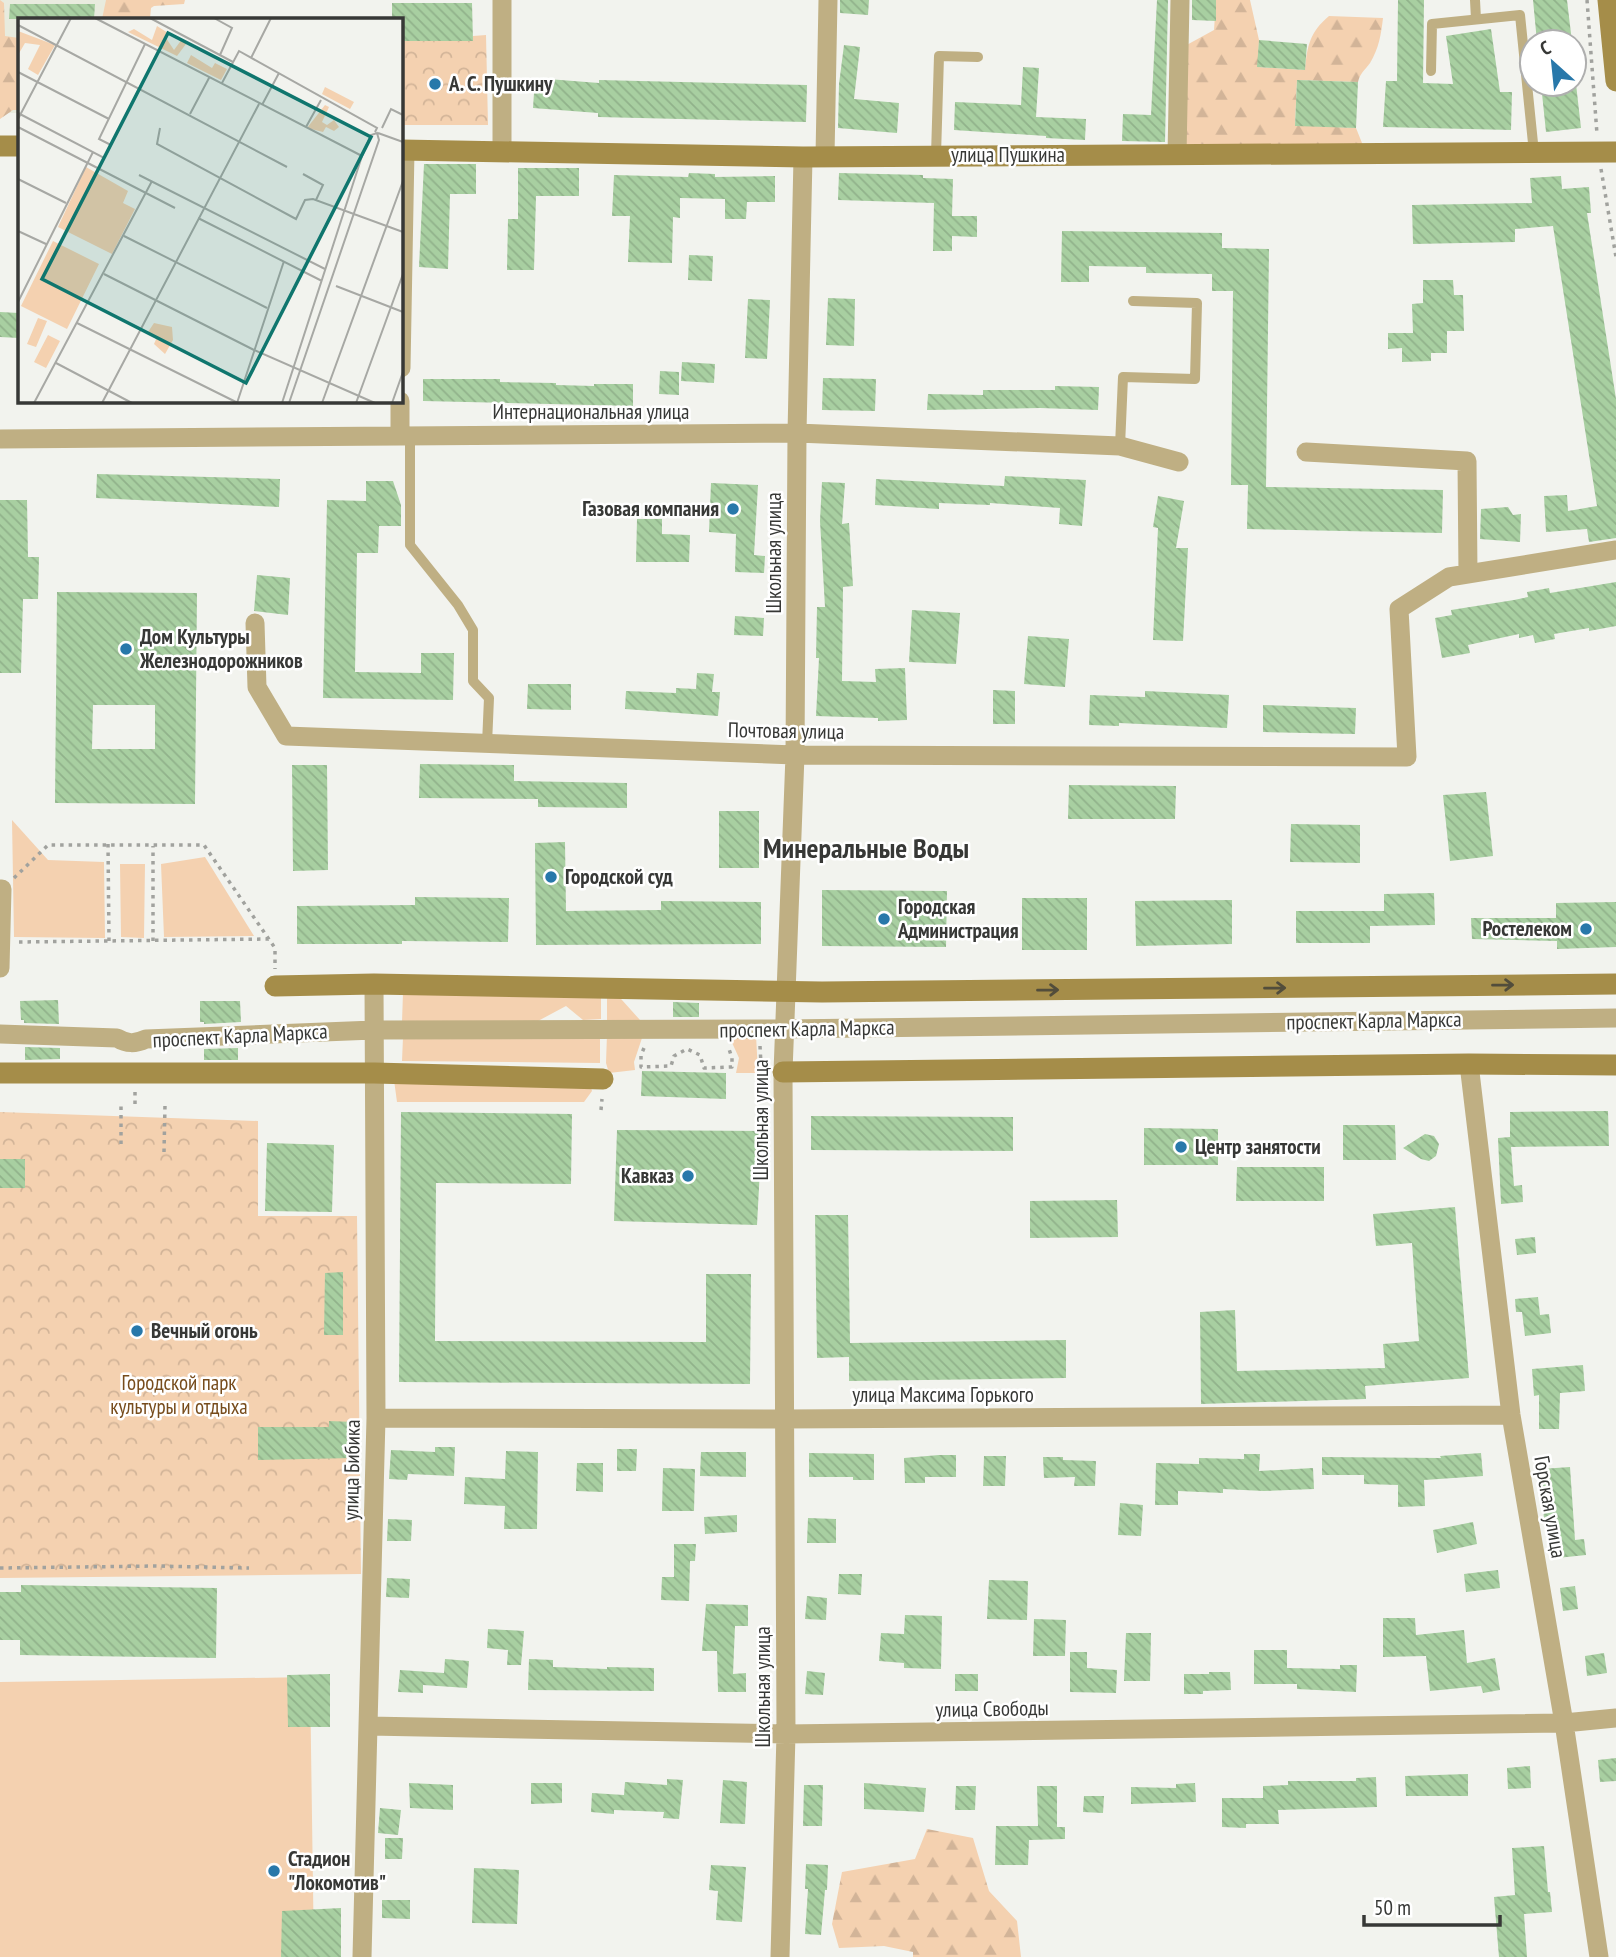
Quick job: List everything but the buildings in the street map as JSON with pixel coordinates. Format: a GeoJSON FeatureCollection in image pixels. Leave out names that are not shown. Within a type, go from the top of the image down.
{"type":"FeatureCollection","features":[{"type":"Feature","properties":{"kind":"street"},"geometry":{"type":"LineString","coordinates":[[502,0],[502,150]]}},
{"type":"Feature","properties":{"kind":"street"},"geometry":{"type":"LineString","coordinates":[[825,156],[828,0]]}},
{"type":"Feature","properties":{"kind":"street"},"geometry":{"type":"LineString","coordinates":[[1177,155],[1180,0]]}},
{"type":"Feature","properties":{"kind":"street"},"geometry":{"type":"LineString","coordinates":[[1608,0],[1616,81]]}},
{"type":"Feature","properties":{"kind":"street"},"geometry":{"type":"LineString","coordinates":[[0,146],[18,146]]}},
{"type":"Feature","properties":{"kind":"street"},"geometry":{"type":"LineString","coordinates":[[402,259],[403,150]]}},
{"type":"Feature","properties":{"kind":"street","name":"улица Пушкина"},"geometry":{"type":"LineString","coordinates":[[403,150],[803,157],[1607,152]]}},
{"type":"Feature","properties":{"kind":"street","name":"Школьная улица"},"geometry":{"type":"LineString","coordinates":[[780,1957],[786,1734],[783,1072],[795,755],[797,433],[803,157]]}},
{"type":"Feature","properties":{"kind":"street"},"geometry":{"type":"LineString","coordinates":[[400,402],[405,436]]}},
{"type":"Feature","properties":{"kind":"street","name":"Интернациональная улица"},"geometry":{"type":"LineString","coordinates":[[0,439],[797,433],[1120,446],[1180,462]]}},
{"type":"Feature","properties":{"kind":"street"},"geometry":{"type":"LineString","coordinates":[[1306,452],[1467,461],[1468,574],[1616,550]]}},
{"type":"Feature","properties":{"kind":"street","name":"Почтовая улица"},"geometry":{"type":"LineString","coordinates":[[255,623],[257,687],[286,736],[795,755],[1407,757],[1399,609],[1449,577],[1468,574]]}},
{"type":"Feature","properties":{"kind":"street"},"geometry":{"type":"LineString","coordinates":[[0,968],[1,889]]}},
{"type":"Feature","properties":{"kind":"street","name":"проспект Карла Маркса"},"geometry":{"type":"LineString","coordinates":[[275,986],[374,984],[786,992],[1616,984]]}},
{"type":"Feature","properties":{"kind":"street","name":"улица Бибика"},"geometry":{"type":"LineString","coordinates":[[362,1957],[376,1418],[374,984]]}},
{"type":"Feature","properties":{"kind":"street","name":"проспект Карла Маркса"},"geometry":{"type":"LineString","coordinates":[[0,1034],[117,1038],[124,1043],[133,1043],[146,1039],[374,1030],[718,1030],[1616,1018]]}},
{"type":"Feature","properties":{"kind":"street","name":"проспект Карла Маркса"},"geometry":{"type":"LineString","coordinates":[[783,1072],[1469,1063],[1616,1065]]}},
{"type":"Feature","properties":{"kind":"street","name":"Горская улица"},"geometry":{"type":"LineString","coordinates":[[1469,1063],[1511,1415],[1564,1723],[1599,1957]]}},
{"type":"Feature","properties":{"kind":"street","name":"проспект Карла Маркса"},"geometry":{"type":"LineString","coordinates":[[0,1073],[374,1073],[603,1079]]}},
{"type":"Feature","properties":{"kind":"street","name":"улица Максима Горького"},"geometry":{"type":"LineString","coordinates":[[376,1418],[1511,1415]]}},
{"type":"Feature","properties":{"kind":"street","name":"улица Свободы"},"geometry":{"type":"LineString","coordinates":[[369,1726],[786,1734],[1564,1723],[1616,1718]]}},
{"type":"Feature","properties":{"kind":"lane"},"geometry":{"type":"LineString","coordinates":[[1475,0],[1476,19]]}},
{"type":"Feature","properties":{"kind":"lane"},"geometry":{"type":"LineString","coordinates":[[1431,71],[1432,24],[1520,15],[1534,153]]}},
{"type":"Feature","properties":{"kind":"lane"},"geometry":{"type":"LineString","coordinates":[[936,155],[939,56],[978,57]]}},
{"type":"Feature","properties":{"kind":"lane"},"geometry":{"type":"LineString","coordinates":[[1120,446],[1123,377],[1195,379],[1197,303],[1133,301]]}},
{"type":"Feature","properties":{"kind":"lane"},"geometry":{"type":"LineString","coordinates":[[405,436],[410,545],[458,605],[474,630],[473,681],[489,698],[487,744]]}},
{"type":"Feature","properties":{"kind":"path"},"geometry":{"type":"LineString","coordinates":[[1587,0],[1607,152],[1616,257]]}},
{"type":"Feature","properties":{"kind":"path"},"geometry":{"type":"LineString","coordinates":[[108,844],[109,941]]}},
{"type":"Feature","properties":{"kind":"path"},"geometry":{"type":"LineString","coordinates":[[1,889],[48,845],[204,845],[275,948],[275,986]]}},
{"type":"Feature","properties":{"kind":"path"},"geometry":{"type":"LineString","coordinates":[[153,846],[153,941]]}},
{"type":"Feature","properties":{"kind":"path"},"geometry":{"type":"LineString","coordinates":[[1,943],[269,939]]}},
{"type":"Feature","properties":{"kind":"path"},"geometry":{"type":"LineString","coordinates":[[759,1029],[763,1109]]}},
{"type":"Feature","properties":{"kind":"path"},"geometry":{"type":"LineString","coordinates":[[646,1030],[641,1067],[671,1066],[674,1056],[687,1049],[700,1055],[704,1068],[732,1067],[727,1043],[718,1030],[700,1055]]}},
{"type":"Feature","properties":{"kind":"path"},"geometry":{"type":"LineString","coordinates":[[121,1105],[121,1144]]}},
{"type":"Feature","properties":{"kind":"path"},"geometry":{"type":"LineString","coordinates":[[164,1152],[165,1105]]}},
{"type":"Feature","properties":{"kind":"path"},"geometry":{"type":"LineString","coordinates":[[0,1568],[156,1566],[249,1569]]}},
{"type":"Feature","properties":{"kind":"shaded area"},"geometry":{"type":"Polygon","coordinates":[[[0,0],[121,0],[121,18],[18,18],[18,113],[0,113],[0,0]]]}},
{"type":"Feature","properties":{"kind":"green space"},"geometry":{"type":"Polygon","coordinates":[[[0,0],[4,3],[5,36],[18,38],[18,110],[13,110],[0,119],[0,0]]]}},
{"type":"Feature","properties":{"kind":"green space"},"geometry":{"type":"Polygon","coordinates":[[[106,0],[185,0],[184,4],[154,6],[151,8],[150,18],[102,18],[106,0]]]}},
{"type":"Feature","properties":{"kind":"green space"},"geometry":{"type":"Polygon","coordinates":[[[1216,0],[1250,0],[1259,40],[1258,67],[1305,70],[1311,40],[1329,16],[1383,18],[1376,52],[1358,82],[1297,80],[1295,125],[1356,128],[1364,148],[1179,151],[1183,47],[1214,30],[1216,0]]]}},
{"type":"Feature","properties":{"kind":"green space"},"geometry":{"type":"Polygon","coordinates":[[[486,35],[488,125],[402,125],[402,41],[472,41],[473,36],[486,35]]]}},
{"type":"Feature","properties":{"kind":"green space"},"geometry":{"type":"Polygon","coordinates":[[[12,820],[48,860],[104,862],[105,938],[14,937],[12,820]]]}},
{"type":"Feature","properties":{"kind":"green space"},"geometry":{"type":"Polygon","coordinates":[[[205,857],[254,936],[164,937],[161,864],[205,857]]]}},
{"type":"Feature","properties":{"kind":"green space"},"geometry":{"type":"Polygon","coordinates":[[[120,864],[145,864],[144,938],[121,937],[120,864]]]}},
{"type":"Feature","properties":{"kind":"green space"},"geometry":{"type":"Polygon","coordinates":[[[613,990],[640,1020],[607,1021],[607,991],[613,990]]]}},
{"type":"Feature","properties":{"kind":"green space"},"geometry":{"type":"Polygon","coordinates":[[[403,993],[601,993],[601,1019],[583,1020],[566,1006],[538,1021],[402,1022],[403,993]]]}},
{"type":"Feature","properties":{"kind":"green space"},"geometry":{"type":"Polygon","coordinates":[[[607,1034],[643,1035],[634,1062],[635,1070],[609,1073],[606,1063],[607,1034]]]}},
{"type":"Feature","properties":{"kind":"green space"},"geometry":{"type":"Polygon","coordinates":[[[600,1035],[600,1063],[402,1061],[403,1037],[600,1035]]]}},
{"type":"Feature","properties":{"kind":"green space"},"geometry":{"type":"Polygon","coordinates":[[[756,1035],[758,1073],[736,1073],[739,1058],[729,1036],[756,1035]]]}},
{"type":"Feature","properties":{"kind":"green space"},"geometry":{"type":"Polygon","coordinates":[[[394,1080],[590,1085],[592,1091],[584,1102],[397,1102],[394,1080]]]}},
{"type":"Feature","properties":{"kind":"green space","name":"Городской парк культуры и отдыха"},"geometry":{"type":"Polygon","coordinates":[[[0,1112],[258,1121],[258,1216],[357,1216],[361,1574],[0,1578],[0,1112]]]}},
{"type":"Feature","properties":{"kind":"green space","name":"Стадион \"Локомотив\""},"geometry":{"type":"Polygon","coordinates":[[[310,1677],[314,1957],[0,1957],[0,1682],[310,1677]]]}},
{"type":"Feature","properties":{"kind":"green space"},"geometry":{"type":"Polygon","coordinates":[[[927,1829],[973,1838],[989,1891],[1017,1921],[1021,1957],[913,1957],[913,1952],[884,1946],[839,1948],[832,1924],[842,1872],[915,1859],[927,1829]]]}},
{"type":"Feature","properties":{"kind":"place","name":"А. С. Пушкину"},"geometry":{"type":"Point","coordinates":[435,84]}},
{"type":"Feature","properties":{"kind":"place","name":"Газовая компания"},"geometry":{"type":"Point","coordinates":[733,509]}},
{"type":"Feature","properties":{"kind":"place","name":"Дом Культуры Железнодорожников"},"geometry":{"type":"Point","coordinates":[126,649]}},
{"type":"Feature","properties":{"kind":"place","name":"Городской суд"},"geometry":{"type":"Point","coordinates":[551,877]}},
{"type":"Feature","properties":{"kind":"place","name":"Городская Администрация"},"geometry":{"type":"Point","coordinates":[884,919]}},
{"type":"Feature","properties":{"kind":"place","name":"Ростелеком"},"geometry":{"type":"Point","coordinates":[1586,929]}},
{"type":"Feature","properties":{"kind":"place","name":"Центр занятости"},"geometry":{"type":"Point","coordinates":[1181,1147]}},
{"type":"Feature","properties":{"kind":"place","name":"Кавказ"},"geometry":{"type":"Point","coordinates":[688,1176]}},
{"type":"Feature","properties":{"kind":"place","name":"Вечный огонь"},"geometry":{"type":"Point","coordinates":[137,1331]}},
{"type":"Feature","properties":{"kind":"place","name":"Стадион \"Локомотив\""},"geometry":{"type":"Point","coordinates":[274,1871]}},
{"type":"Feature","properties":{"kind":"district","name":"Минеральные Воды"},"geometry":{"type":"Point","coordinates":[866,848]}}]}
